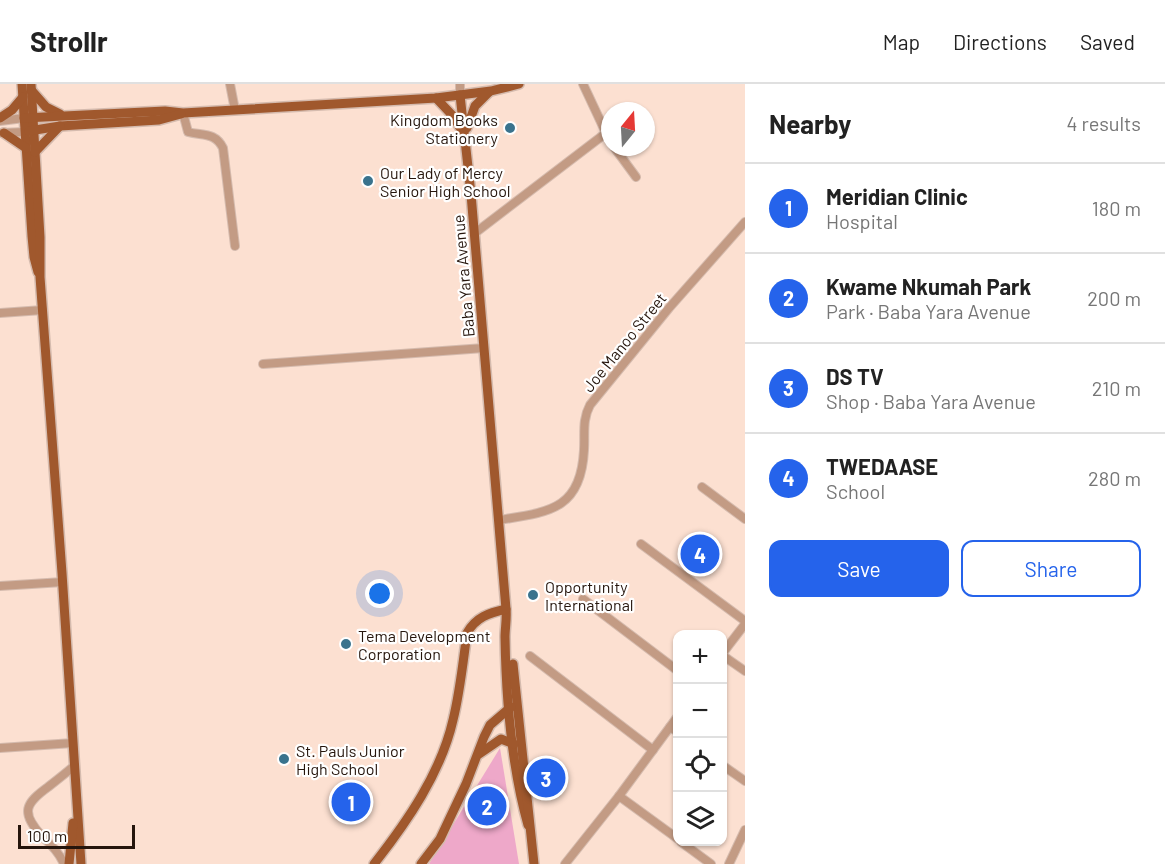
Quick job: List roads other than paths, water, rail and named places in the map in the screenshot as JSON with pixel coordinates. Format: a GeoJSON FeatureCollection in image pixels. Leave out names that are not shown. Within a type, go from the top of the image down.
{"type":"FeatureCollection","features":[{"type":"Feature","properties":{"kind":"main road"},"geometry":{"type":"LineString","coordinates":[[22,84],[29,118]]}},
{"type":"Feature","properties":{"kind":"main road"},"geometry":{"type":"LineString","coordinates":[[29,118],[165,111],[183,113],[436,98],[491,91],[519,84]]}},
{"type":"Feature","properties":{"kind":"main road"},"geometry":{"type":"LineString","coordinates":[[32,88],[46,107],[62,115]]}},
{"type":"Feature","properties":{"kind":"main road"},"geometry":{"type":"LineString","coordinates":[[32,88],[29,118],[30,150],[40,237],[40,277],[81,864]]}},
{"type":"Feature","properties":{"kind":"main road"},"geometry":{"type":"LineString","coordinates":[[466,137],[467,126],[475,106],[491,91]]}},
{"type":"Feature","properties":{"kind":"main road","name":"Baba Yara Avenue"},"geometry":{"type":"LineString","coordinates":[[460,95],[475,233],[507,609],[505,634],[513,706],[528,799],[528,825]]}},
{"type":"Feature","properties":{"kind":"main road"},"geometry":{"type":"LineString","coordinates":[[0,119],[23,97]]}},
{"type":"Feature","properties":{"kind":"main road"},"geometry":{"type":"LineString","coordinates":[[436,98],[453,116],[466,137]]}},
{"type":"Feature","properties":{"kind":"main road"},"geometry":{"type":"LineString","coordinates":[[29,131],[60,126],[166,120],[183,113]]}},
{"type":"Feature","properties":{"kind":"main road"},"geometry":{"type":"LineString","coordinates":[[30,150],[60,126]]}},
{"type":"Feature","properties":{"kind":"main road"},"geometry":{"type":"LineString","coordinates":[[2,133],[30,150]]}},
{"type":"Feature","properties":{"kind":"main road"},"geometry":{"type":"LineString","coordinates":[[374,864],[423,795],[444,748],[453,722],[467,633],[472,624],[479,619],[490,613],[507,609]]}},
{"type":"Feature","properties":{"kind":"main road"},"geometry":{"type":"LineString","coordinates":[[421,864],[440,839],[490,725],[513,706]]}},
{"type":"Feature","properties":{"kind":"main road","name":"Baba Yara Avenue"},"geometry":{"type":"LineString","coordinates":[[513,706],[514,744],[521,799],[534,864]]}},
{"type":"Feature","properties":{"kind":"main road"},"geometry":{"type":"LineString","coordinates":[[479,754],[501,739],[514,744]]}},
{"type":"Feature","properties":{"kind":"main road"},"geometry":{"type":"LineString","coordinates":[[69,864],[75,785]]}},
{"type":"Feature","properties":{"kind":"street"},"geometry":{"type":"LineString","coordinates":[[230,84],[235,110]]}},
{"type":"Feature","properties":{"kind":"street"},"geometry":{"type":"LineString","coordinates":[[460,84],[460,95]]}},
{"type":"Feature","properties":{"kind":"street"},"geometry":{"type":"LineString","coordinates":[[583,84],[601,122]]}},
{"type":"Feature","properties":{"kind":"street"},"geometry":{"type":"LineString","coordinates":[[183,113],[188,132],[211,136],[220,142],[223,148],[235,246]]}},
{"type":"Feature","properties":{"kind":"street"},"geometry":{"type":"LineString","coordinates":[[0,119],[29,118]]}},
{"type":"Feature","properties":{"kind":"street"},"geometry":{"type":"LineString","coordinates":[[2,133],[29,131]]}},
{"type":"Feature","properties":{"kind":"street"},"geometry":{"type":"LineString","coordinates":[[475,233],[601,142]]}},
{"type":"Feature","properties":{"kind":"street"},"geometry":{"type":"LineString","coordinates":[[621,156],[636,177]]}},
{"type":"Feature","properties":{"kind":"street","name":"Joe Manoo Street"},"geometry":{"type":"LineString","coordinates":[[499,520],[550,510],[565,501],[577,486],[583,465],[583,430],[590,405],[745,222]]}},
{"type":"Feature","properties":{"kind":"street"},"geometry":{"type":"LineString","coordinates":[[0,313],[43,310]]}},
{"type":"Feature","properties":{"kind":"street"},"geometry":{"type":"LineString","coordinates":[[263,364],[484,348]]}},
{"type":"Feature","properties":{"kind":"street"},"geometry":{"type":"LineString","coordinates":[[702,487],[745,519]]}},
{"type":"Feature","properties":{"kind":"street"},"geometry":{"type":"LineString","coordinates":[[641,544],[745,623],[727,649]]}},
{"type":"Feature","properties":{"kind":"street"},"geometry":{"type":"LineString","coordinates":[[0,586],[63,582]]}},
{"type":"Feature","properties":{"kind":"street"},"geometry":{"type":"LineString","coordinates":[[583,599],[673,667]]}},
{"type":"Feature","properties":{"kind":"street"},"geometry":{"type":"LineString","coordinates":[[530,656],[653,750]]}},
{"type":"Feature","properties":{"kind":"street"},"geometry":{"type":"LineString","coordinates":[[727,658],[745,671]]}},
{"type":"Feature","properties":{"kind":"street"},"geometry":{"type":"LineString","coordinates":[[565,864],[673,723]]}},
{"type":"Feature","properties":{"kind":"street"},"geometry":{"type":"LineString","coordinates":[[0,748],[73,743]]}},
{"type":"Feature","properties":{"kind":"street"},"geometry":{"type":"LineString","coordinates":[[64,864],[60,855],[31,824],[28,813],[29,803],[74,766]]}},
{"type":"Feature","properties":{"kind":"street"},"geometry":{"type":"LineString","coordinates":[[727,768],[745,781]]}},
{"type":"Feature","properties":{"kind":"street"},"geometry":{"type":"LineString","coordinates":[[619,796],[673,836]]}},
{"type":"Feature","properties":{"kind":"street"},"geometry":{"type":"LineString","coordinates":[[729,864],[745,830]]}},
{"type":"Feature","properties":{"kind":"street"},"geometry":{"type":"LineString","coordinates":[[687,846],[711,864]]}},
{"type":"Feature","properties":{"kind":"place","name":"Kingdom Books Stationery"},"geometry":{"type":"Point","coordinates":[510,128]}},
{"type":"Feature","properties":{"kind":"place","name":"Our Lady of Mercy Senior High School"},"geometry":{"type":"Point","coordinates":[368,181]}},
{"type":"Feature","properties":{"kind":"place","name":"TWEDAASE"},"geometry":{"type":"Point","coordinates":[700,554]}},
{"type":"Feature","properties":{"kind":"place","name":"Opportunity International"},"geometry":{"type":"Point","coordinates":[533,595]}},
{"type":"Feature","properties":{"kind":"place","name":"Tema Development Corporation"},"geometry":{"type":"Point","coordinates":[346,644]}},
{"type":"Feature","properties":{"kind":"place","name":"St. Pauls Junior High School"},"geometry":{"type":"Point","coordinates":[284,759]}},
{"type":"Feature","properties":{"kind":"place","name":"DS TV"},"geometry":{"type":"Point","coordinates":[546,778]}},
{"type":"Feature","properties":{"kind":"place","name":"Meridian Clinic"},"geometry":{"type":"Point","coordinates":[351,802]}},
{"type":"Feature","properties":{"kind":"place","name":"Kwame Nkumah Park"},"geometry":{"type":"Point","coordinates":[487,806]}}]}
